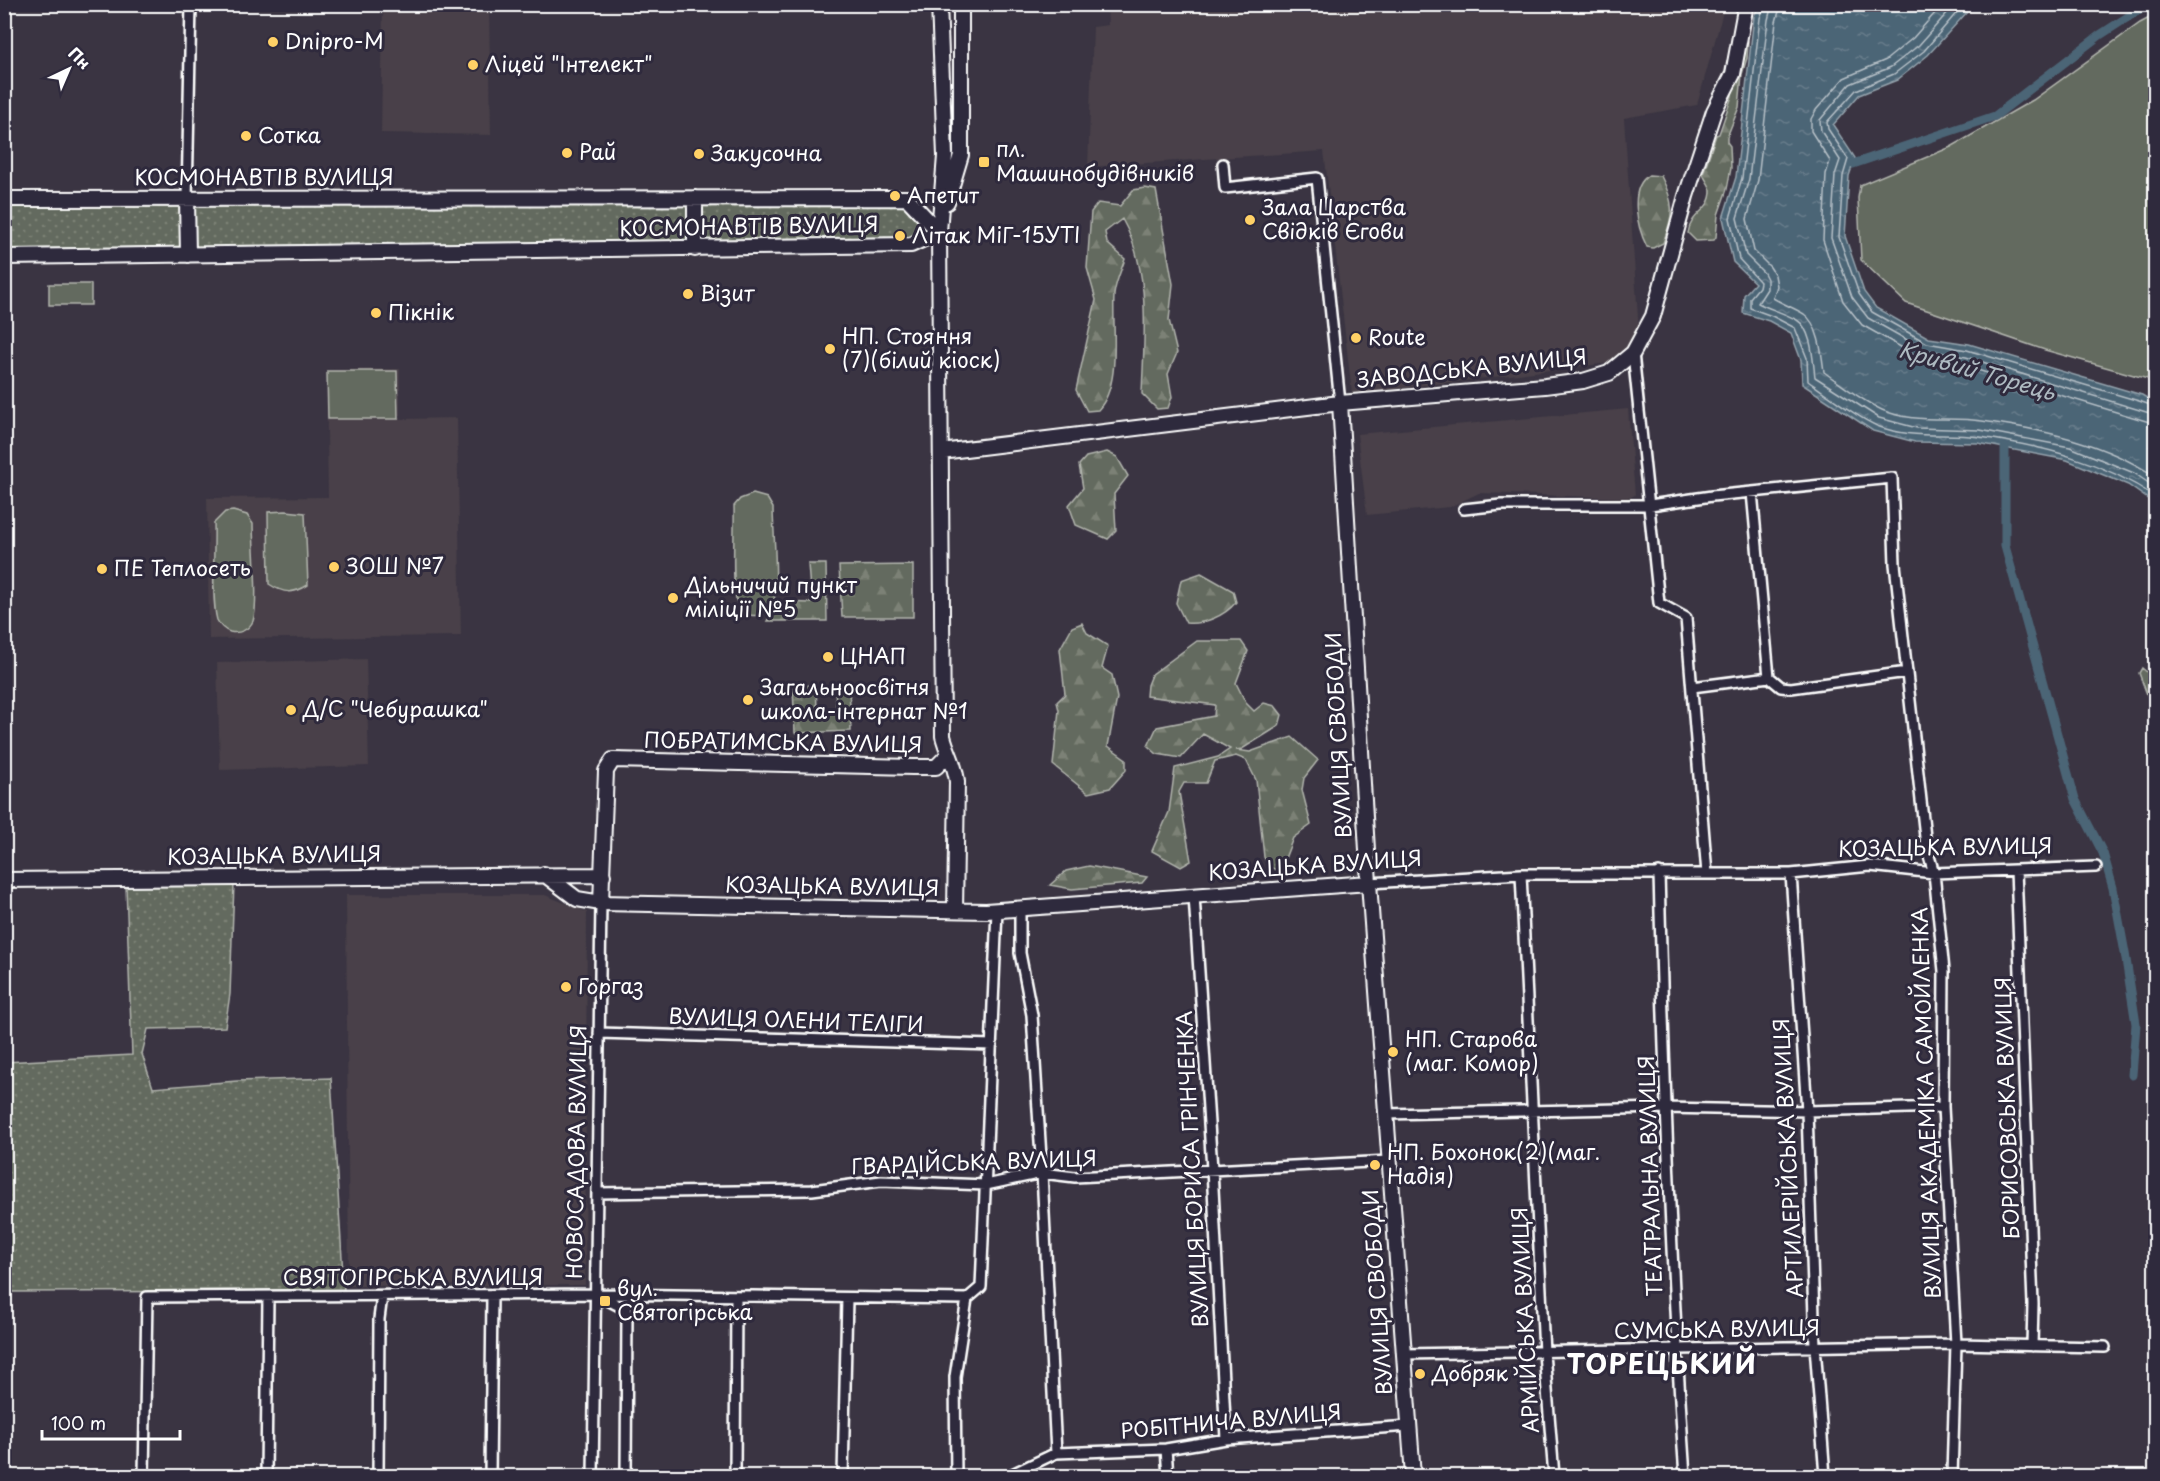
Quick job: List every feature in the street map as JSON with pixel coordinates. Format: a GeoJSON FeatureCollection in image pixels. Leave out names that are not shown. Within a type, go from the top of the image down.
{"type":"FeatureCollection","features":[{"type":"Feature","properties":{"kind":"street"},"geometry":{"type":"LineString","coordinates":[[188,255],[191,4]]}},
{"type":"Feature","properties":{"kind":"street"},"geometry":{"type":"LineString","coordinates":[[939,4],[945,156],[939,232],[943,736],[948,755],[956,771],[957,782],[955,910]]}},
{"type":"Feature","properties":{"kind":"street"},"geometry":{"type":"LineString","coordinates":[[939,232],[961,155],[961,4]]}},
{"type":"Feature","properties":{"kind":"street","name":"ЗАВОДСЬКА ВУЛИЦЯ"},"geometry":{"type":"LineString","coordinates":[[941,452],[1340,403],[1545,386],[1583,381],[1609,374],[1633,353],[1653,316],[1686,196],[1714,111],[1733,74],[1746,4]]}},
{"type":"Feature","properties":{"kind":"street","name":"ВУЛИЦЯ СВОБОДИ"},"geometry":{"type":"LineString","coordinates":[[1223,164],[1225,188],[1317,178],[1340,403],[1369,883],[1413,1476]]}},
{"type":"Feature","properties":{"kind":"street"},"geometry":{"type":"LineString","coordinates":[[695,198],[695,249]]}},
{"type":"Feature","properties":{"kind":"street","name":"КОСМОНАВТІВ ВУЛИЦЯ"},"geometry":{"type":"LineString","coordinates":[[4,200],[907,198],[939,232],[911,245],[4,257]]}},
{"type":"Feature","properties":{"kind":"street"},"geometry":{"type":"LineString","coordinates":[[1633,353],[1659,603],[1686,618],[1707,873]]}},
{"type":"Feature","properties":{"kind":"street","name":"ВУЛИЦЯ АКАДЕМІКА САМОЙЛЕНКА"},"geometry":{"type":"LineString","coordinates":[[1464,509],[1501,505],[1650,505],[1892,478],[1895,564],[1926,846],[1934,873],[1944,971],[1943,1107],[1956,1344],[1952,1476]]}},
{"type":"Feature","properties":{"kind":"street"},"geometry":{"type":"LineString","coordinates":[[1752,492],[1769,676],[1781,687],[1791,688],[1907,672]]}},
{"type":"Feature","properties":{"kind":"street"},"geometry":{"type":"LineString","coordinates":[[1692,687],[1769,676]]}},
{"type":"Feature","properties":{"kind":"street","name":"ПОБРАТИМСЬКА ВУЛИЦЯ"},"geometry":{"type":"LineString","coordinates":[[613,760],[936,767],[948,755]]}},
{"type":"Feature","properties":{"kind":"street","name":"НОВОСАДОВА ВУЛИЦЯ"},"geometry":{"type":"LineString","coordinates":[[593,1476],[601,903],[606,771],[613,760]]}},
{"type":"Feature","properties":{"kind":"street","name":"КОЗАЦЬКА ВУЛИЦЯ"},"geometry":{"type":"LineString","coordinates":[[544,874],[577,898],[601,903],[998,910],[1521,874],[1791,874],[1870,866],[1934,873],[2096,867]]}},
{"type":"Feature","properties":{"kind":"street","name":"БОРИСОВСЬКА ВУЛИЦЯ"},"geometry":{"type":"LineString","coordinates":[[2016,870],[2034,1304],[2032,1346]]}},
{"type":"Feature","properties":{"kind":"street","name":"ТЕАТРАЛЬНА ВУЛИЦЯ"},"geometry":{"type":"LineString","coordinates":[[1659,873],[1665,1108],[1685,1476]]}},
{"type":"Feature","properties":{"kind":"street","name":"АРМІЙСЬКА ВУЛИЦЯ"},"geometry":{"type":"LineString","coordinates":[[1521,874],[1544,1353],[1554,1476]]}},
{"type":"Feature","properties":{"kind":"street","name":"АРТИЛЕРІЙСЬКА ВУЛИЦЯ"},"geometry":{"type":"LineString","coordinates":[[1791,874],[1808,1111],[1815,1346],[1825,1476]]}},
{"type":"Feature","properties":{"kind":"street","name":"КОЗАЦЬКА ВУЛИЦЯ"},"geometry":{"type":"LineString","coordinates":[[4,880],[603,875]]}},
{"type":"Feature","properties":{"kind":"street","name":"ВУЛИЦЯ БОРИСА ГРІНЧЕНКА"},"geometry":{"type":"LineString","coordinates":[[1194,896],[1212,1169],[1226,1439]]}},
{"type":"Feature","properties":{"kind":"street"},"geometry":{"type":"LineString","coordinates":[[1008,1476],[1056,1454],[1032,1015],[1020,953],[1020,908]]}},
{"type":"Feature","properties":{"kind":"street"},"geometry":{"type":"LineString","coordinates":[[956,1476],[955,1377],[967,1299],[981,1287],[998,910]]}},
{"type":"Feature","properties":{"kind":"street","name":"ВУЛИЦЯ ОЛЕНИ ТЕЛІГИ"},"geometry":{"type":"LineString","coordinates":[[599,1032],[992,1046]]}},
{"type":"Feature","properties":{"kind":"street"},"geometry":{"type":"LineString","coordinates":[[1386,1114],[1665,1108],[1808,1111],[1943,1107]]}},
{"type":"Feature","properties":{"kind":"street","name":"ГВАРДІЙСЬКА ВУЛИЦЯ"},"geometry":{"type":"LineString","coordinates":[[597,1193],[812,1190],[881,1182],[986,1185],[1042,1173],[1075,1177],[1389,1161]]}},
{"type":"Feature","properties":{"kind":"street","name":"НОВОСАДОВА ВУЛИЦЯ"},"geometry":{"type":"LineString","coordinates":[[596,1294],[627,1310],[626,1476]]}},
{"type":"Feature","properties":{"kind":"street","name":"СВЯТОГІРСЬКА ВУЛИЦЯ"},"geometry":{"type":"LineString","coordinates":[[144,1476],[147,1297],[596,1294],[967,1299]]}},
{"type":"Feature","properties":{"kind":"street"},"geometry":{"type":"LineString","coordinates":[[490,1476],[492,1295]]}},
{"type":"Feature","properties":{"kind":"street"},"geometry":{"type":"LineString","coordinates":[[378,1476],[379,1319],[382,1296]]}},
{"type":"Feature","properties":{"kind":"street"},"geometry":{"type":"LineString","coordinates":[[266,1476],[268,1297]]}},
{"type":"Feature","properties":{"kind":"street"},"geometry":{"type":"LineString","coordinates":[[735,1476],[736,1297]]}},
{"type":"Feature","properties":{"kind":"street"},"geometry":{"type":"LineString","coordinates":[[843,1476],[847,1298]]}},
{"type":"Feature","properties":{"kind":"street","name":"СУМСЬКА ВУЛИЦЯ"},"geometry":{"type":"LineString","coordinates":[[1404,1354],[1956,1344],[2104,1347]]}},
{"type":"Feature","properties":{"kind":"street","name":"РОБІТНИЧА ВУЛИЦЯ"},"geometry":{"type":"LineString","coordinates":[[1056,1454],[1166,1449],[1226,1439],[1409,1426]]}},
{"type":"Feature","properties":{"kind":"street"},"geometry":{"type":"LineString","coordinates":[[1166,1449],[1168,1476]]}},
{"type":"Feature","properties":{"kind":"shaded area"},"geometry":{"type":"Polygon","coordinates":[[[383,5],[489,5],[491,135],[381,133],[383,5]]]}},
{"type":"Feature","properties":{"kind":"shaded area"},"geometry":{"type":"Polygon","coordinates":[[[1107,5],[1725,5],[1697,105],[1624,118],[1639,331],[1627,351],[1609,363],[1352,394],[1324,151],[1088,167],[1093,27],[1108,25],[1107,5]]]}},
{"type":"Feature","properties":{"kind":"shaded area","name":"ЗОШ №7"},"geometry":{"type":"Polygon","coordinates":[[[400,369],[400,419],[457,418],[461,636],[209,639],[207,498],[328,497],[326,370],[400,369]]]}},
{"type":"Feature","properties":{"kind":"shaded area"},"geometry":{"type":"Polygon","coordinates":[[[1628,409],[1635,495],[1629,498],[1479,493],[1450,507],[1367,515],[1357,434],[1628,409]]]}},
{"type":"Feature","properties":{"kind":"shaded area"},"geometry":{"type":"Polygon","coordinates":[[[366,659],[369,766],[220,770],[217,663],[366,659]]]}},
{"type":"Feature","properties":{"kind":"shaded area"},"geometry":{"type":"Polygon","coordinates":[[[346,895],[545,895],[587,912],[585,1285],[349,1286],[346,895]]]}},
{"type":"Feature","properties":{"kind":"green space"},"geometry":{"type":"Polygon","coordinates":[[[2155,15],[2155,381],[2045,350],[1906,303],[1861,260],[1858,198],[1860,185],[1951,147],[2033,100],[2140,23],[2155,15]]]}},
{"type":"Feature","properties":{"kind":"green space"},"geometry":{"type":"Polygon","coordinates":[[[1746,36],[1747,58],[1742,74],[1739,107],[1727,137],[1730,146],[1731,168],[1718,215],[1716,237],[1714,240],[1696,241],[1688,233],[1693,220],[1705,208],[1710,198],[1711,189],[1703,174],[1732,96],[1740,45],[1746,36]]]}},
{"type":"Feature","properties":{"kind":"green space"},"geometry":{"type":"Polygon","coordinates":[[[1649,175],[1661,176],[1671,202],[1671,216],[1663,243],[1653,248],[1647,247],[1643,239],[1636,208],[1638,189],[1649,175]]]}},
{"type":"Feature","properties":{"kind":"green space"},"geometry":{"type":"Polygon","coordinates":[[[1145,188],[1156,190],[1173,284],[1169,320],[1177,353],[1168,374],[1172,397],[1168,408],[1157,409],[1142,394],[1144,304],[1142,282],[1132,239],[1122,219],[1105,232],[1107,243],[1125,259],[1114,295],[1113,372],[1105,399],[1098,410],[1087,411],[1076,390],[1096,300],[1087,268],[1091,212],[1098,203],[1120,206],[1133,190],[1145,188]]]}},
{"type":"Feature","properties":{"kind":"green space"},"geometry":{"type":"Polygon","coordinates":[[[919,202],[919,239],[5,249],[4,206],[919,202]]]}},
{"type":"Feature","properties":{"kind":"green space"},"geometry":{"type":"Polygon","coordinates":[[[49,284],[91,284],[91,305],[49,305],[49,284]]]}},
{"type":"Feature","properties":{"kind":"green space"},"geometry":{"type":"Polygon","coordinates":[[[327,371],[397,371],[398,419],[328,419],[327,371]]]}},
{"type":"Feature","properties":{"kind":"green space"},"geometry":{"type":"Polygon","coordinates":[[[1107,452],[1117,457],[1128,476],[1114,494],[1116,531],[1108,539],[1076,525],[1069,505],[1083,488],[1079,465],[1086,457],[1107,452]]]}},
{"type":"Feature","properties":{"kind":"green space"},"geometry":{"type":"Polygon","coordinates":[[[753,494],[767,498],[773,508],[776,585],[773,604],[766,612],[757,616],[745,613],[737,603],[734,569],[734,506],[740,499],[753,494]]]}},
{"type":"Feature","properties":{"kind":"green space"},"geometry":{"type":"Polygon","coordinates":[[[233,511],[247,515],[253,524],[255,613],[251,624],[240,632],[228,631],[221,626],[217,620],[214,599],[214,523],[225,512],[233,511]]]}},
{"type":"Feature","properties":{"kind":"green space"},"geometry":{"type":"Polygon","coordinates":[[[268,512],[305,513],[308,585],[289,592],[279,590],[269,584],[268,512]]]}},
{"type":"Feature","properties":{"kind":"green space"},"geometry":{"type":"Polygon","coordinates":[[[808,564],[826,564],[827,621],[767,621],[778,602],[811,603],[808,564]]]}},
{"type":"Feature","properties":{"kind":"green space"},"geometry":{"type":"Polygon","coordinates":[[[913,565],[913,617],[842,617],[839,566],[913,565]]]}},
{"type":"Feature","properties":{"kind":"green space"},"geometry":{"type":"Polygon","coordinates":[[[1201,573],[1233,591],[1236,602],[1213,618],[1199,623],[1186,623],[1176,603],[1181,580],[1201,573]]]}},
{"type":"Feature","properties":{"kind":"green space"},"geometry":{"type":"Polygon","coordinates":[[[1082,623],[1087,633],[1108,646],[1102,668],[1112,675],[1117,698],[1108,746],[1126,759],[1126,770],[1110,788],[1088,793],[1053,765],[1059,710],[1057,702],[1065,694],[1060,649],[1072,627],[1082,623]]]}},
{"type":"Feature","properties":{"kind":"green space"},"geometry":{"type":"Polygon","coordinates":[[[1197,641],[1241,641],[1248,651],[1236,683],[1246,703],[1254,711],[1264,703],[1275,706],[1282,715],[1279,726],[1242,749],[1236,750],[1250,752],[1292,737],[1318,760],[1304,778],[1302,790],[1311,825],[1293,838],[1280,871],[1269,867],[1264,857],[1256,780],[1246,760],[1236,756],[1215,761],[1206,783],[1184,783],[1179,792],[1191,861],[1181,867],[1152,851],[1169,812],[1175,768],[1218,757],[1230,749],[1203,734],[1181,758],[1157,754],[1148,746],[1157,727],[1214,716],[1215,705],[1146,696],[1151,675],[1197,641]]]}},
{"type":"Feature","properties":{"kind":"green space"},"geometry":{"type":"Polygon","coordinates":[[[2142,668],[2155,679],[2155,705],[2148,697],[2139,673],[2142,668]]]}},
{"type":"Feature","properties":{"kind":"green space"},"geometry":{"type":"Polygon","coordinates":[[[816,685],[817,709],[836,708],[835,685],[849,685],[851,731],[795,733],[793,686],[816,685]]]}},
{"type":"Feature","properties":{"kind":"green space"},"geometry":{"type":"Polygon","coordinates":[[[1089,866],[1147,877],[1142,883],[1072,889],[1050,885],[1066,871],[1089,866]]]}},
{"type":"Feature","properties":{"kind":"green space"},"geometry":{"type":"Polygon","coordinates":[[[234,883],[230,994],[225,1027],[148,1029],[142,1054],[153,1088],[237,1081],[331,1078],[344,1291],[5,1292],[5,1062],[132,1055],[126,886],[234,883]]]}},
{"type":"Feature","properties":{"kind":"water","name":"Кривий Торець"},"geometry":{"type":"Polygon","coordinates":[[[1760,4],[1970,5],[1969,10],[1928,55],[1897,80],[1859,95],[1833,125],[1855,158],[1849,176],[1845,236],[1864,292],[1876,308],[1929,338],[1969,344],[2142,395],[2155,403],[2155,504],[2128,485],[2067,460],[1978,443],[1915,442],[1873,431],[1802,384],[1801,360],[1791,333],[1769,321],[1743,313],[1744,295],[1755,283],[1733,262],[1723,218],[1736,177],[1754,16],[1760,4]]]}},
{"type":"Feature","properties":{"kind":"waterway"},"geometry":{"type":"LineString","coordinates":[[1853,164],[1995,116],[2100,35],[2148,4]]}},
{"type":"Feature","properties":{"kind":"waterway"},"geometry":{"type":"LineString","coordinates":[[2005,448],[2005,546],[2075,799],[2103,853],[2113,888],[2136,1024],[2132,1075]]}},
{"type":"Feature","properties":{"kind":"place","name":"Dnipro-M"},"geometry":{"type":"Point","coordinates":[273,42]}},
{"type":"Feature","properties":{"kind":"place","name":"Ліцей \"Інтелект\""},"geometry":{"type":"Point","coordinates":[473,65]}},
{"type":"Feature","properties":{"kind":"place","name":"Сотка"},"geometry":{"type":"Point","coordinates":[246,136]}},
{"type":"Feature","properties":{"kind":"place","name":"Рай"},"geometry":{"type":"Point","coordinates":[567,153]}},
{"type":"Feature","properties":{"kind":"place","name":"Закусочна"},"geometry":{"type":"Point","coordinates":[699,154]}},
{"type":"Feature","properties":{"kind":"place","name":"пл. Машинобудівників"},"geometry":{"type":"Point","coordinates":[984,162]}},
{"type":"Feature","properties":{"kind":"place","name":"Апетит"},"geometry":{"type":"Point","coordinates":[895,196]}},
{"type":"Feature","properties":{"kind":"place","name":"Зала Царства Свідків Єгови"},"geometry":{"type":"Point","coordinates":[1250,220]}},
{"type":"Feature","properties":{"kind":"place","name":"Літак МіГ-15УТІ"},"geometry":{"type":"Point","coordinates":[900,236]}},
{"type":"Feature","properties":{"kind":"place","name":"Візит"},"geometry":{"type":"Point","coordinates":[688,294]}},
{"type":"Feature","properties":{"kind":"place","name":"Пікнік"},"geometry":{"type":"Point","coordinates":[376,313]}},
{"type":"Feature","properties":{"kind":"place","name":"Route"},"geometry":{"type":"Point","coordinates":[1356,338]}},
{"type":"Feature","properties":{"kind":"place","name":"НП. Стояння (7)(білий кіоск)"},"geometry":{"type":"Point","coordinates":[830,349]}},
{"type":"Feature","properties":{"kind":"place","name":"ЗОШ №7"},"geometry":{"type":"Point","coordinates":[334,567]}},
{"type":"Feature","properties":{"kind":"place","name":"ПЕ Теплосеть"},"geometry":{"type":"Point","coordinates":[102,569]}},
{"type":"Feature","properties":{"kind":"place","name":"Дільничий пункт міліції №5"},"geometry":{"type":"Point","coordinates":[673,598]}},
{"type":"Feature","properties":{"kind":"place","name":"ЦНАП"},"geometry":{"type":"Point","coordinates":[828,657]}},
{"type":"Feature","properties":{"kind":"place","name":"Загальноосвітня школа-інтернат №1"},"geometry":{"type":"Point","coordinates":[748,700]}},
{"type":"Feature","properties":{"kind":"place","name":"Д/С \"Чебурашка\""},"geometry":{"type":"Point","coordinates":[291,710]}},
{"type":"Feature","properties":{"kind":"place","name":"Горгаз"},"geometry":{"type":"Point","coordinates":[566,987]}},
{"type":"Feature","properties":{"kind":"place","name":"НП. Старова (маг. Комор)"},"geometry":{"type":"Point","coordinates":[1393,1052]}},
{"type":"Feature","properties":{"kind":"place","name":"НП. Бохонок(2)(маг. Надія)"},"geometry":{"type":"Point","coordinates":[1375,1165]}},
{"type":"Feature","properties":{"kind":"place","name":"вул. Святогірська"},"geometry":{"type":"Point","coordinates":[605,1301]}},
{"type":"Feature","properties":{"kind":"place","name":"Добряк"},"geometry":{"type":"Point","coordinates":[1420,1374]}},
{"type":"Feature","properties":{"kind":"district","name":"ТОРЕЦЬКИЙ"},"geometry":{"type":"Point","coordinates":[1662,1365]}}]}
